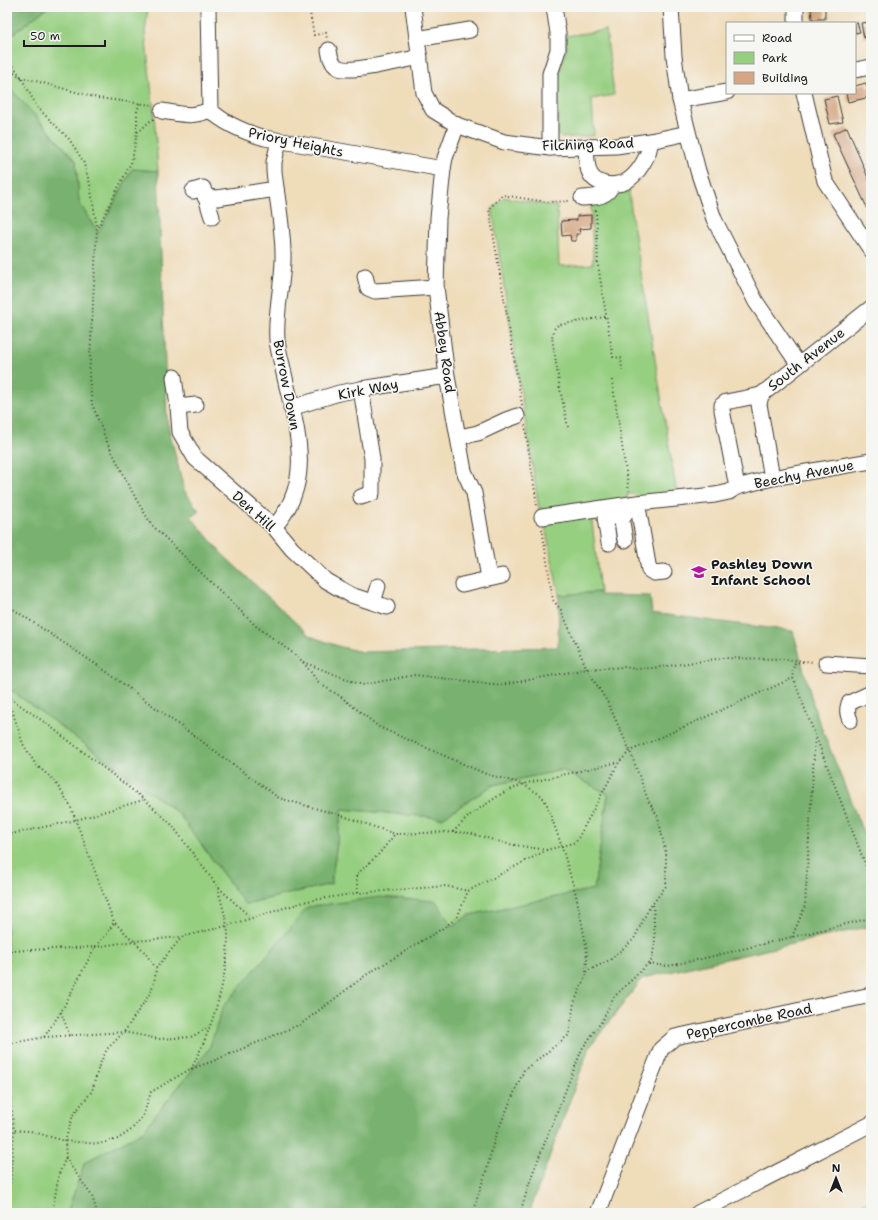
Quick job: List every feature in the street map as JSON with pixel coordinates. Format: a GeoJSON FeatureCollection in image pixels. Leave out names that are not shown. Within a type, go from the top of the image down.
{"type":"FeatureCollection","features":[{"type":"Feature","properties":{"kind":"street"},"geometry":{"type":"LineString","coordinates":[[162,111],[188,116],[199,115],[210,110],[208,7]]}},
{"type":"Feature","properties":{"kind":"street","name":"Filching Road"},"geometry":{"type":"LineString","coordinates":[[413,7],[424,92],[433,110],[457,125],[504,142],[550,148],[616,146],[688,133]]}},
{"type":"Feature","properties":{"kind":"street"},"geometry":{"type":"LineString","coordinates":[[550,148],[550,74],[558,50],[558,33],[554,7]]}},
{"type":"Feature","properties":{"kind":"street"},"geometry":{"type":"LineString","coordinates":[[671,7],[674,56],[680,100],[698,171],[714,219],[756,302],[799,365]]}},
{"type":"Feature","properties":{"kind":"street"},"geometry":{"type":"LineString","coordinates":[[796,7],[796,22]]}},
{"type":"Feature","properties":{"kind":"street"},"geometry":{"type":"LineString","coordinates":[[417,39],[470,30]]}},
{"type":"Feature","properties":{"kind":"street"},"geometry":{"type":"LineString","coordinates":[[329,50],[330,58],[340,69],[371,67],[420,57]]}},
{"type":"Feature","properties":{"kind":"street"},"geometry":{"type":"LineString","coordinates":[[856,70],[871,67]]}},
{"type":"Feature","properties":{"kind":"street"},"geometry":{"type":"LineString","coordinates":[[680,100],[726,92]]}},
{"type":"Feature","properties":{"kind":"street"},"geometry":{"type":"LineString","coordinates":[[804,94],[825,181],[871,250]]}},
{"type":"Feature","properties":{"kind":"street","name":"Priory Heights"},"geometry":{"type":"LineString","coordinates":[[210,110],[219,118],[251,134],[279,141],[442,169]]}},
{"type":"Feature","properties":{"kind":"street","name":"Abbey Road"},"geometry":{"type":"LineString","coordinates":[[457,125],[442,169],[438,218],[436,287],[447,376],[464,471],[474,493],[496,577],[462,585]]}},
{"type":"Feature","properties":{"kind":"street","name":"Burrow Down"},"geometry":{"type":"LineString","coordinates":[[274,527],[283,517],[290,505],[297,489],[300,469],[299,445],[277,340],[278,310],[283,260],[283,242],[274,162],[279,141]]}},
{"type":"Feature","properties":{"kind":"street"},"geometry":{"type":"LineString","coordinates":[[586,147],[588,172],[593,180],[601,184],[612,186],[625,182],[636,173],[650,148],[650,141]]}},
{"type":"Feature","properties":{"kind":"street"},"geometry":{"type":"LineString","coordinates":[[589,197],[605,195],[610,191],[612,186]]}},
{"type":"Feature","properties":{"kind":"street"},"geometry":{"type":"LineString","coordinates":[[212,217],[199,194],[217,198],[276,189]]}},
{"type":"Feature","properties":{"kind":"street"},"geometry":{"type":"LineString","coordinates":[[365,276],[368,288],[375,291],[436,287]]}},
{"type":"Feature","properties":{"kind":"street","name":"South Avenue"},"geometry":{"type":"LineString","coordinates":[[761,395],[871,308]]}},
{"type":"Feature","properties":{"kind":"street","name":"Kirk Way"},"geometry":{"type":"LineString","coordinates":[[291,408],[339,393],[447,376]]}},
{"type":"Feature","properties":{"kind":"street","name":"Den Hill"},"geometry":{"type":"LineString","coordinates":[[174,377],[180,432],[195,458],[274,527],[292,549],[326,581],[352,595],[387,607]]}},
{"type":"Feature","properties":{"kind":"street"},"geometry":{"type":"LineString","coordinates":[[360,389],[372,459],[372,496]]}},
{"type":"Feature","properties":{"kind":"street"},"geometry":{"type":"LineString","coordinates":[[737,487],[722,410],[722,405],[726,402],[761,395],[759,404],[772,478]]}},
{"type":"Feature","properties":{"kind":"street"},"geometry":{"type":"LineString","coordinates":[[178,407],[196,405]]}},
{"type":"Feature","properties":{"kind":"street"},"geometry":{"type":"LineString","coordinates":[[459,437],[478,433],[506,420],[521,416]]}},
{"type":"Feature","properties":{"kind":"street","name":"Beechy Avenue"},"geometry":{"type":"LineString","coordinates":[[637,503],[715,496],[729,492],[737,487],[772,478],[871,462]]}},
{"type":"Feature","properties":{"kind":"street"},"geometry":{"type":"LineString","coordinates":[[609,543],[606,518],[621,516],[637,503]]}},
{"type":"Feature","properties":{"kind":"street"},"geometry":{"type":"LineString","coordinates":[[542,517],[637,503]]}},
{"type":"Feature","properties":{"kind":"street"},"geometry":{"type":"LineString","coordinates":[[637,503],[649,570],[654,573],[664,572]]}},
{"type":"Feature","properties":{"kind":"street"},"geometry":{"type":"LineString","coordinates":[[621,516],[625,540]]}},
{"type":"Feature","properties":{"kind":"street"},"geometry":{"type":"LineString","coordinates":[[373,602],[378,586]]}},
{"type":"Feature","properties":{"kind":"street"},"geometry":{"type":"LineString","coordinates":[[826,664],[871,666]]}},
{"type":"Feature","properties":{"kind":"street"},"geometry":{"type":"LineString","coordinates":[[850,720],[847,709],[849,704],[871,693]]}},
{"type":"Feature","properties":{"kind":"street","name":"Peppercombe Road"},"geometry":{"type":"LineString","coordinates":[[598,1213],[661,1050],[675,1037],[871,995]]}},
{"type":"Feature","properties":{"kind":"street"},"geometry":{"type":"LineString","coordinates":[[698,1213],[871,1124]]}},
{"type":"Feature","properties":{"kind":"path"},"geometry":{"type":"LineString","coordinates":[[309,7],[314,35],[326,33],[329,50]]}},
{"type":"Feature","properties":{"kind":"path"},"geometry":{"type":"LineString","coordinates":[[7,43],[10,61],[21,77],[37,107],[69,139],[83,161],[90,184],[98,228],[89,378],[92,404],[106,442],[151,524],[256,626],[303,662],[320,684],[340,696],[379,727],[486,774],[523,784],[542,796],[547,806],[562,847],[576,895],[586,944],[586,972],[574,1003],[569,1035],[524,1070],[495,1137],[487,1169],[473,1212]]}},
{"type":"Feature","properties":{"kind":"path"},"geometry":{"type":"LineString","coordinates":[[7,69],[21,77],[98,98],[158,105],[161,107],[162,111],[158,118],[152,120],[143,129],[137,132]]}},
{"type":"Feature","properties":{"kind":"path"},"geometry":{"type":"LineString","coordinates":[[98,228],[132,161],[137,132],[137,111],[140,103]]}},
{"type":"Feature","properties":{"kind":"path"},"geometry":{"type":"LineString","coordinates":[[586,972],[610,960],[634,939],[648,910],[666,886],[666,854],[658,817],[648,800],[630,751],[608,703],[587,670],[567,623],[560,610],[552,600],[544,553],[541,525],[542,517],[538,508],[521,416],[489,209],[502,195],[547,202],[578,201],[589,197],[605,318],[613,357],[621,358],[622,370]]}},
{"type":"Feature","properties":{"kind":"path"},"geometry":{"type":"LineString","coordinates":[[568,427],[560,389],[552,337],[554,329],[558,325],[605,318]]}},
{"type":"Feature","properties":{"kind":"path"},"geometry":{"type":"LineString","coordinates":[[612,380],[637,503]]}},
{"type":"Feature","properties":{"kind":"path"},"geometry":{"type":"LineString","coordinates":[[7,605],[100,668],[279,798],[346,817],[395,834],[453,832],[469,833],[508,844],[547,850]]}},
{"type":"Feature","properties":{"kind":"path"},"geometry":{"type":"LineString","coordinates":[[303,662],[362,685],[414,674],[501,685],[587,670],[625,667],[635,669],[653,668],[723,658],[783,659],[826,664]]}},
{"type":"Feature","properties":{"kind":"path"},"geometry":{"type":"LineString","coordinates":[[806,661],[796,663],[792,672],[793,678],[871,879]]}},
{"type":"Feature","properties":{"kind":"path"},"geometry":{"type":"LineString","coordinates":[[7,950],[95,947],[134,941],[182,937],[226,926],[306,901],[358,893],[446,886],[468,891],[547,850],[576,842],[619,762],[630,751],[793,678]]}},
{"type":"Feature","properties":{"kind":"path"},"geometry":{"type":"LineString","coordinates":[[7,696],[47,724],[144,799],[171,824],[218,887],[251,918]]}},
{"type":"Feature","properties":{"kind":"path"},"geometry":{"type":"LineString","coordinates":[[7,704],[13,713],[23,744],[36,765],[54,780],[70,805],[114,922],[143,950],[156,968]]}},
{"type":"Feature","properties":{"kind":"path"},"geometry":{"type":"LineString","coordinates":[[792,937],[805,906],[815,735]]}},
{"type":"Feature","properties":{"kind":"path"},"geometry":{"type":"LineString","coordinates":[[453,832],[470,815],[501,794],[523,784],[619,762]]}},
{"type":"Feature","properties":{"kind":"path"},"geometry":{"type":"LineString","coordinates":[[7,836],[76,820],[144,799]]}},
{"type":"Feature","properties":{"kind":"path"},"geometry":{"type":"LineString","coordinates":[[358,893],[356,875],[378,855],[395,834]]}},
{"type":"Feature","properties":{"kind":"path"},"geometry":{"type":"LineString","coordinates":[[190,1069],[202,1048],[218,1000],[224,971],[228,933],[218,887]]}},
{"type":"Feature","properties":{"kind":"path"},"geometry":{"type":"LineString","coordinates":[[7,1130],[30,1131],[65,1141],[99,1144],[118,1139],[131,1130],[143,1116],[151,1092],[190,1069],[211,1062],[301,1024],[366,975],[457,918],[468,891]]}},
{"type":"Feature","properties":{"kind":"path"},"geometry":{"type":"LineString","coordinates":[[520,1213],[532,1175],[582,1049],[602,1021],[614,997],[652,960],[655,948],[653,903]]}},
{"type":"Feature","properties":{"kind":"path"},"geometry":{"type":"LineString","coordinates":[[649,964],[668,966],[871,918]]}},
{"type":"Feature","properties":{"kind":"path"},"geometry":{"type":"LineString","coordinates":[[44,1037],[61,1012],[95,947],[107,934],[114,922]]}},
{"type":"Feature","properties":{"kind":"path"},"geometry":{"type":"LineString","coordinates":[[97,1213],[92,1196],[71,1166],[66,1156],[65,1141],[73,1115],[92,1091],[99,1066],[107,1049],[124,1032],[151,992],[156,968],[182,937]]}},
{"type":"Feature","properties":{"kind":"path"},"geometry":{"type":"LineString","coordinates":[[61,1012],[70,1036]]}},
{"type":"Feature","properties":{"kind":"path"},"geometry":{"type":"LineString","coordinates":[[7,1044],[44,1037],[124,1032],[159,1039],[191,1037],[209,1026]]}},
{"type":"Feature","properties":{"kind":"path"},"geometry":{"type":"LineString","coordinates":[[7,1071],[14,1130],[8,1213]]}},
{"type":"Feature","properties":{"kind":"path"},"geometry":{"type":"LineString","coordinates":[[52,1213],[59,1174],[66,1156]]}},
{"type":"Feature","properties":{"kind":"path"},"geometry":{"type":"LineString","coordinates":[[8,1206],[14,1213]]}},
{"type":"Feature","properties":{"kind":"green space"},"geometry":{"type":"Polygon","coordinates":[[[7,7],[48,7],[9,37],[7,60],[7,7]]]}},
{"type":"Feature","properties":{"kind":"green space"},"geometry":{"type":"Polygon","coordinates":[[[48,7],[148,7],[145,33],[154,112],[158,171],[132,169],[98,234],[79,202],[76,160],[7,85],[9,37],[48,7]]]}},
{"type":"Feature","properties":{"kind":"green space"},"geometry":{"type":"Polygon","coordinates":[[[606,30],[614,95],[592,99],[594,136],[561,138],[558,135],[557,84],[566,49],[566,36],[606,30]]]}},
{"type":"Feature","properties":{"kind":"green space"},"geometry":{"type":"Polygon","coordinates":[[[7,85],[76,161],[79,202],[98,233],[132,169],[158,171],[167,421],[184,490],[199,511],[191,517],[221,553],[310,636],[341,647],[362,652],[558,647],[559,595],[600,592],[600,595],[650,596],[652,613],[793,631],[816,714],[871,852],[871,926],[643,978],[589,1048],[529,1213],[67,1213],[85,1162],[142,1132],[209,1049],[223,1007],[308,907],[379,897],[436,901],[452,926],[470,915],[594,889],[608,794],[562,770],[493,785],[442,818],[342,809],[331,884],[245,904],[178,813],[7,687],[7,85]]]}},
{"type":"Feature","properties":{"kind":"green space"},"geometry":{"type":"Polygon","coordinates":[[[628,183],[632,217],[677,495],[640,500],[633,494],[627,494],[629,503],[547,513],[539,509],[492,209],[504,197],[557,207],[559,266],[593,264],[591,205],[619,191],[628,183]]]}},
{"type":"Feature","properties":{"kind":"green space"},"geometry":{"type":"Polygon","coordinates":[[[591,512],[600,592],[559,595],[545,526],[549,520],[591,512]]]}},
{"type":"Feature","properties":{"kind":"green space"},"geometry":{"type":"Polygon","coordinates":[[[7,687],[178,813],[245,904],[331,884],[342,809],[442,818],[493,785],[562,770],[608,794],[594,889],[470,915],[452,926],[223,1007],[209,1049],[142,1132],[85,1162],[67,1213],[7,1213],[7,687]]]}},
{"type":"Feature","properties":{"kind":"green space"},"geometry":{"type":"Polygon","coordinates":[[[871,1200],[871,1213],[845,1213],[871,1200]]]}},
{"type":"Feature","properties":{"kind":"building"},"geometry":{"type":"Polygon","coordinates":[[[811,7],[825,7],[825,19],[812,19],[811,7]]]}},
{"type":"Feature","properties":{"kind":"building"},"geometry":{"type":"Polygon","coordinates":[[[857,22],[860,32],[856,33],[857,22]]]}},
{"type":"Feature","properties":{"kind":"building"},"geometry":{"type":"Polygon","coordinates":[[[871,22],[871,36],[864,38],[861,23],[871,22]]]}},
{"type":"Feature","properties":{"kind":"building"},"geometry":{"type":"Polygon","coordinates":[[[866,83],[867,88],[871,87],[871,97],[848,102],[846,94],[856,94],[856,86],[866,83]]]}},
{"type":"Feature","properties":{"kind":"building"},"geometry":{"type":"Polygon","coordinates":[[[837,96],[843,122],[830,124],[824,99],[837,96]]]}},
{"type":"Feature","properties":{"kind":"building"},"geometry":{"type":"Polygon","coordinates":[[[847,127],[871,185],[871,211],[869,212],[833,134],[847,127]]]}},
{"type":"Feature","properties":{"kind":"building"},"geometry":{"type":"Polygon","coordinates":[[[591,215],[591,228],[579,229],[580,234],[576,234],[576,241],[571,241],[570,235],[562,236],[561,221],[577,220],[577,216],[591,215]]]}},
{"type":"Feature","properties":{"kind":"place","name":"Pashley Down Infant School"},"geometry":{"type":"Point","coordinates":[699,572]}}]}
